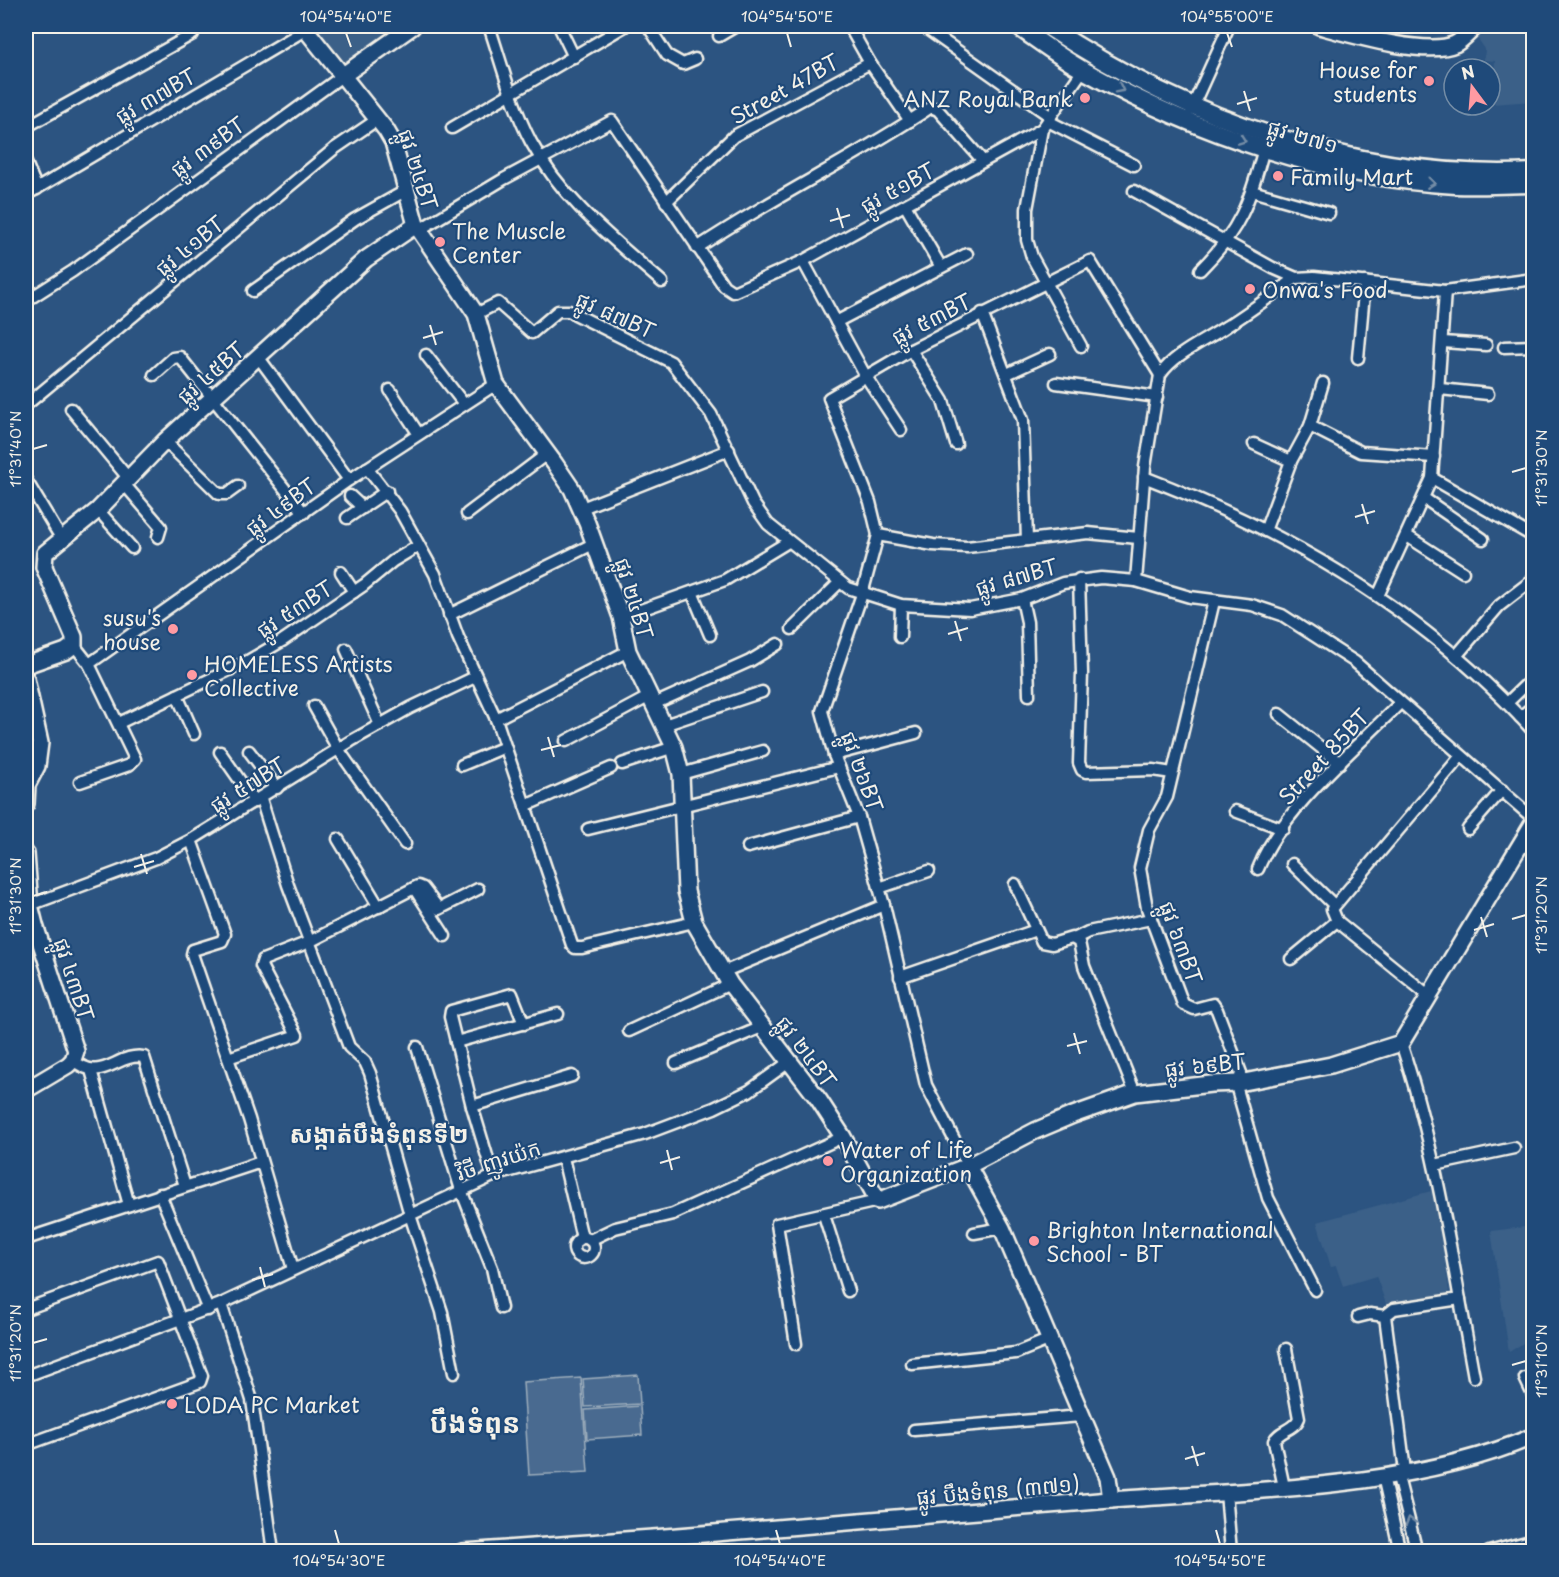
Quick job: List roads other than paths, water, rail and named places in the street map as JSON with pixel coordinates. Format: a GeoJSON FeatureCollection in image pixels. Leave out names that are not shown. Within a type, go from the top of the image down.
{"type":"FeatureCollection","features":[{"type":"Feature","properties":{"kind":"main road","name":"ផ្លូវ ២៧១"},"geometry":{"type":"LineString","coordinates":[[1017,26],[1083,70],[1190,112],[1359,159],[1432,169],[1533,172]]}},
{"type":"Feature","properties":{"kind":"main road","name":"ផ្លូវ ២៧១"},"geometry":{"type":"LineString","coordinates":[[1047,26],[1093,57],[1190,112],[1264,148],[1358,173],[1459,185],[1533,184]]}},
{"type":"Feature","properties":{"kind":"street","name":"ផ្លូវ ៣៩BT"},"geometry":{"type":"LineString","coordinates":[[26,301],[73,271],[413,26]]}},
{"type":"Feature","properties":{"kind":"street"},"geometry":{"type":"LineString","coordinates":[[489,26],[520,117],[542,159],[590,218],[662,282]]}},
{"type":"Feature","properties":{"kind":"street"},"geometry":{"type":"LineString","coordinates":[[560,26],[574,57]]}},
{"type":"Feature","properties":{"kind":"street"},"geometry":{"type":"LineString","coordinates":[[452,128],[625,26]]}},
{"type":"Feature","properties":{"kind":"street"},"geometry":{"type":"LineString","coordinates":[[648,26],[671,58],[683,64],[695,58]]}},
{"type":"Feature","properties":{"kind":"street"},"geometry":{"type":"LineString","coordinates":[[719,36],[736,26]]}},
{"type":"Feature","properties":{"kind":"street"},"geometry":{"type":"LineString","coordinates":[[849,26],[870,63],[910,121]]}},
{"type":"Feature","properties":{"kind":"street"},"geometry":{"type":"LineString","coordinates":[[1190,112],[1229,26]]}},
{"type":"Feature","properties":{"kind":"street"},"geometry":{"type":"LineString","coordinates":[[1319,26],[1343,28],[1396,44],[1438,48],[1459,42],[1476,26]]}},
{"type":"Feature","properties":{"kind":"street"},"geometry":{"type":"LineString","coordinates":[[924,27],[1047,122],[1134,165]]}},
{"type":"Feature","properties":{"kind":"street","name":"ផ្លូវ ២៤BT"},"geometry":{"type":"LineString","coordinates":[[304,28],[378,119],[393,142],[405,190],[418,228],[476,314],[496,384],[548,453],[582,508],[621,617],[628,651],[674,747],[681,774],[686,891],[694,921],[726,978],[843,1137],[878,1201]]}},
{"type":"Feature","properties":{"kind":"street","name":"ផ្លូវ ៣៧BT"},"geometry":{"type":"LineString","coordinates":[[26,195],[304,28]]}},
{"type":"Feature","properties":{"kind":"street"},"geometry":{"type":"LineString","coordinates":[[26,127],[193,34]]}},
{"type":"Feature","properties":{"kind":"street","name":"Street 47BT"},"geometry":{"type":"LineString","coordinates":[[666,202],[734,136],[870,63]]}},
{"type":"Feature","properties":{"kind":"street"},"geometry":{"type":"LineString","coordinates":[[1081,346],[1032,257],[1027,240],[1027,208],[1047,122],[1083,70]]}},
{"type":"Feature","properties":{"kind":"street"},"geometry":{"type":"LineString","coordinates":[[418,228],[612,121],[698,248],[748,214],[934,107],[983,161]]}},
{"type":"Feature","properties":{"kind":"street","name":"ផ្លូវ ៤១BT"},"geometry":{"type":"LineString","coordinates":[[26,405],[334,149],[378,119]]}},
{"type":"Feature","properties":{"kind":"street","name":"ផ្លូវ ៥១BT"},"geometry":{"type":"LineString","coordinates":[[698,248],[724,286],[729,291],[736,291],[803,261],[983,161],[1047,122]]}},
{"type":"Feature","properties":{"kind":"street"},"geometry":{"type":"LineString","coordinates":[[1200,270],[1226,243],[1242,218],[1264,148]]}},
{"type":"Feature","properties":{"kind":"street"},"geometry":{"type":"LineString","coordinates":[[26,163],[37,189]]}},
{"type":"Feature","properties":{"kind":"street"},"geometry":{"type":"LineString","coordinates":[[253,291],[355,219],[405,190]]}},
{"type":"Feature","properties":{"kind":"street"},"geometry":{"type":"LineString","coordinates":[[1134,191],[1226,243],[1296,278],[1365,282],[1445,291],[1533,279]]}},
{"type":"Feature","properties":{"kind":"street"},"geometry":{"type":"LineString","coordinates":[[1252,191],[1329,213]]}},
{"type":"Feature","properties":{"kind":"street"},"geometry":{"type":"LineString","coordinates":[[905,205],[941,267]]}},
{"type":"Feature","properties":{"kind":"street","name":"ផ្លូវ ៤៥BT"},"geometry":{"type":"LineString","coordinates":[[74,645],[74,637],[43,560],[45,553],[98,510],[165,441],[366,259],[418,228]]}},
{"type":"Feature","properties":{"kind":"street"},"geometry":{"type":"LineString","coordinates":[[836,322],[967,254]]}},
{"type":"Feature","properties":{"kind":"street"},"geometry":{"type":"LineString","coordinates":[[803,261],[865,375],[901,430]]}},
{"type":"Feature","properties":{"kind":"street","name":"ផ្លូវ ៥៣BT"},"geometry":{"type":"LineString","coordinates":[[837,392],[911,350],[1090,261],[1160,375]]}},
{"type":"Feature","properties":{"kind":"street"},"geometry":{"type":"LineString","coordinates":[[1136,581],[1144,477],[1160,375],[1166,366],[1230,325],[1296,278]]}},
{"type":"Feature","properties":{"kind":"street"},"geometry":{"type":"LineString","coordinates":[[1358,358],[1365,282]]}},
{"type":"Feature","properties":{"kind":"street"},"geometry":{"type":"LineString","coordinates":[[1378,596],[1425,499],[1432,478],[1440,389],[1445,291]]}},
{"type":"Feature","properties":{"kind":"street","name":"ផ្លូវ ៨៧BT"},"geometry":{"type":"LineString","coordinates":[[476,314],[498,303],[532,333],[558,311],[569,311],[643,346],[670,362],[687,380],[711,414],[753,503],[768,524],[840,582],[862,594],[901,605],[970,609],[1022,599],[1062,583],[1079,579],[1136,581],[1214,601],[1252,605],[1282,615],[1355,662],[1502,790],[1533,824]]}},
{"type":"Feature","properties":{"kind":"street"},"geometry":{"type":"LineString","coordinates":[[982,314],[1023,420],[1027,540]]}},
{"type":"Feature","properties":{"kind":"street"},"geometry":{"type":"LineString","coordinates":[[1443,342],[1486,345]]}},
{"type":"Feature","properties":{"kind":"street"},"geometry":{"type":"LineString","coordinates":[[1504,347],[1533,346]]}},
{"type":"Feature","properties":{"kind":"street"},"geometry":{"type":"LineString","coordinates":[[911,350],[943,401],[956,444]]}},
{"type":"Feature","properties":{"kind":"street"},"geometry":{"type":"LineString","coordinates":[[1007,374],[1050,354]]}},
{"type":"Feature","properties":{"kind":"street"},"geometry":{"type":"LineString","coordinates":[[426,355],[464,404]]}},
{"type":"Feature","properties":{"kind":"street"},"geometry":{"type":"LineString","coordinates":[[154,375],[178,356],[304,513]]}},
{"type":"Feature","properties":{"kind":"street"},"geometry":{"type":"LineString","coordinates":[[259,358],[349,480]]}},
{"type":"Feature","properties":{"kind":"street"},"geometry":{"type":"LineString","coordinates":[[1056,383],[1157,397]]}},
{"type":"Feature","properties":{"kind":"street"},"geometry":{"type":"LineString","coordinates":[[1265,531],[1291,461],[1310,426],[1323,383]]}},
{"type":"Feature","properties":{"kind":"street","name":"ផ្លូវ ៤៩BT"},"geometry":{"type":"LineString","coordinates":[[89,664],[349,480],[496,384]]}},
{"type":"Feature","properties":{"kind":"street"},"geometry":{"type":"LineString","coordinates":[[1440,389],[1488,393]]}},
{"type":"Feature","properties":{"kind":"street"},"geometry":{"type":"LineString","coordinates":[[390,390],[418,433]]}},
{"type":"Feature","properties":{"kind":"street","name":"ផ្លូវ ២៦BT"},"geometry":{"type":"LineString","coordinates":[[837,392],[829,398],[870,502],[878,535],[862,594],[822,711],[838,767],[859,817],[884,905],[926,1085],[968,1166]]}},
{"type":"Feature","properties":{"kind":"street"},"geometry":{"type":"LineString","coordinates":[[71,409],[161,527],[158,537]]}},
{"type":"Feature","properties":{"kind":"street"},"geometry":{"type":"LineString","coordinates":[[1310,426],[1361,452],[1434,457]]}},
{"type":"Feature","properties":{"kind":"street"},"geometry":{"type":"LineString","coordinates":[[165,441],[219,494],[227,494],[238,486]]}},
{"type":"Feature","properties":{"kind":"street"},"geometry":{"type":"LineString","coordinates":[[1254,444],[1291,461]]}},
{"type":"Feature","properties":{"kind":"street"},"geometry":{"type":"LineString","coordinates":[[582,508],[729,450]]}},
{"type":"Feature","properties":{"kind":"street"},"geometry":{"type":"LineString","coordinates":[[467,514],[548,453]]}},
{"type":"Feature","properties":{"kind":"street"},"geometry":{"type":"LineString","coordinates":[[367,468],[387,491],[435,574],[475,677],[496,719],[575,948],[640,936],[694,921]]}},
{"type":"Feature","properties":{"kind":"street"},"geometry":{"type":"LineString","coordinates":[[1144,477],[1208,501],[1314,556],[1378,596],[1457,655],[1507,703],[1533,732]]}},
{"type":"Feature","properties":{"kind":"street"},"geometry":{"type":"LineString","coordinates":[[1432,478],[1533,537]]}},
{"type":"Feature","properties":{"kind":"street"},"geometry":{"type":"LineString","coordinates":[[26,480],[29,494],[62,538]]}},
{"type":"Feature","properties":{"kind":"street"},"geometry":{"type":"LineString","coordinates":[[347,518],[387,491]]}},
{"type":"Feature","properties":{"kind":"street"},"geometry":{"type":"LineString","coordinates":[[350,496],[363,508]]}},
{"type":"Feature","properties":{"kind":"street"},"geometry":{"type":"LineString","coordinates":[[1425,499],[1483,539]]}},
{"type":"Feature","properties":{"kind":"street"},"geometry":{"type":"LineString","coordinates":[[98,510],[132,548]]}},
{"type":"Feature","properties":{"kind":"street"},"geometry":{"type":"LineString","coordinates":[[878,535],[944,546],[967,547],[1088,533],[1138,538]]}},
{"type":"Feature","properties":{"kind":"street"},"geometry":{"type":"LineString","coordinates":[[1407,536],[1462,572]]}},
{"type":"Feature","properties":{"kind":"street"},"geometry":{"type":"LineString","coordinates":[[621,617],[725,580],[788,542]]}},
{"type":"Feature","properties":{"kind":"street"},"geometry":{"type":"LineString","coordinates":[[449,615],[595,543]]}},
{"type":"Feature","properties":{"kind":"street","name":"ផ្លូវ ៥៣BT"},"geometry":{"type":"LineString","coordinates":[[119,723],[255,656],[354,592],[393,561],[418,546]]}},
{"type":"Feature","properties":{"kind":"street"},"geometry":{"type":"LineString","coordinates":[[341,572],[354,592]]}},
{"type":"Feature","properties":{"kind":"street"},"geometry":{"type":"LineString","coordinates":[[1079,579],[1082,673],[1079,763],[1082,770],[1086,772],[1152,770],[1172,773]]}},
{"type":"Feature","properties":{"kind":"street"},"geometry":{"type":"LineString","coordinates":[[1457,655],[1500,606],[1533,579]]}},
{"type":"Feature","properties":{"kind":"street"},"geometry":{"type":"LineString","coordinates":[[792,629],[840,582]]}},
{"type":"Feature","properties":{"kind":"street"},"geometry":{"type":"LineString","coordinates":[[692,592],[710,635]]}},
{"type":"Feature","properties":{"kind":"street"},"geometry":{"type":"LineString","coordinates":[[1022,599],[1027,622],[1029,695]]}},
{"type":"Feature","properties":{"kind":"street","name":"ផ្លូវ ៦៣BT"},"geometry":{"type":"LineString","coordinates":[[1214,601],[1167,797],[1149,830],[1140,868],[1151,919],[1184,1004],[1194,1009],[1213,1004],[1217,1010],[1241,1073],[1237,1089],[1268,1198],[1315,1290]]}},
{"type":"Feature","properties":{"kind":"street"},"geometry":{"type":"LineString","coordinates":[[900,637],[901,605]]}},
{"type":"Feature","properties":{"kind":"street"},"geometry":{"type":"LineString","coordinates":[[566,741],[652,700],[750,661],[778,644]]}},
{"type":"Feature","properties":{"kind":"street"},"geometry":{"type":"LineString","coordinates":[[26,665],[66,651],[74,645],[89,664],[131,746],[135,762],[80,782]]}},
{"type":"Feature","properties":{"kind":"street"},"geometry":{"type":"LineString","coordinates":[[346,649],[380,725]]}},
{"type":"Feature","properties":{"kind":"street"},"geometry":{"type":"LineString","coordinates":[[496,719],[628,651]]}},
{"type":"Feature","properties":{"kind":"street","name":"ផ្លូវ ៥៧BT"},"geometry":{"type":"LineString","coordinates":[[30,905],[156,858],[191,840],[380,725],[475,677]]}},
{"type":"Feature","properties":{"kind":"street"},"geometry":{"type":"LineString","coordinates":[[1507,703],[1533,677]]}},
{"type":"Feature","properties":{"kind":"street"},"geometry":{"type":"LineString","coordinates":[[26,679],[40,743],[37,766],[26,785],[26,804]]}},
{"type":"Feature","properties":{"kind":"street"},"geometry":{"type":"LineString","coordinates":[[664,725],[762,692]]}},
{"type":"Feature","properties":{"kind":"street"},"geometry":{"type":"LineString","coordinates":[[177,695],[194,734]]}},
{"type":"Feature","properties":{"kind":"street","name":"Street 85BT"},"geometry":{"type":"LineString","coordinates":[[1258,869],[1263,856],[1306,798],[1400,703]]}},
{"type":"Feature","properties":{"kind":"street"},"geometry":{"type":"LineString","coordinates":[[314,706],[338,749],[405,844]]}},
{"type":"Feature","properties":{"kind":"street"},"geometry":{"type":"LineString","coordinates":[[1520,717],[1533,706]]}},
{"type":"Feature","properties":{"kind":"street"},"geometry":{"type":"LineString","coordinates":[[1280,714],[1340,763]]}},
{"type":"Feature","properties":{"kind":"street"},"geometry":{"type":"LineString","coordinates":[[834,755],[850,753],[916,733]]}},
{"type":"Feature","properties":{"kind":"street"},"geometry":{"type":"LineString","coordinates":[[462,765],[506,747]]}},
{"type":"Feature","properties":{"kind":"street"},"geometry":{"type":"LineString","coordinates":[[622,764],[674,747]]}},
{"type":"Feature","properties":{"kind":"street"},"geometry":{"type":"LineString","coordinates":[[249,751],[277,788]]}},
{"type":"Feature","properties":{"kind":"street"},"geometry":{"type":"LineString","coordinates":[[220,752],[258,800],[349,1047],[368,1068],[410,1215],[442,1312],[454,1372]]}},
{"type":"Feature","properties":{"kind":"street"},"geometry":{"type":"LineString","coordinates":[[681,774],[762,752]]}},
{"type":"Feature","properties":{"kind":"street"},"geometry":{"type":"LineString","coordinates":[[1428,995],[1337,921],[1333,914],[1334,905],[1461,756]]}},
{"type":"Feature","properties":{"kind":"street"},"geometry":{"type":"LineString","coordinates":[[588,829],[682,808],[838,767]]}},
{"type":"Feature","properties":{"kind":"street"},"geometry":{"type":"LineString","coordinates":[[525,806],[611,768]]}},
{"type":"Feature","properties":{"kind":"street"},"geometry":{"type":"LineString","coordinates":[[1468,829],[1502,790]]}},
{"type":"Feature","properties":{"kind":"street"},"geometry":{"type":"LineString","coordinates":[[1234,812],[1283,829]]}},
{"type":"Feature","properties":{"kind":"street"},"geometry":{"type":"LineString","coordinates":[[748,847],[859,817]]}},
{"type":"Feature","properties":{"kind":"street"},"geometry":{"type":"LineString","coordinates":[[1474,1377],[1435,1165],[1415,1086],[1401,1043],[1533,824]]}},
{"type":"Feature","properties":{"kind":"street"},"geometry":{"type":"LineString","coordinates":[[338,838],[379,907]]}},
{"type":"Feature","properties":{"kind":"street"},"geometry":{"type":"LineString","coordinates":[[191,840],[225,934],[222,941],[193,950],[192,954],[228,1058],[293,1269]]}},
{"type":"Feature","properties":{"kind":"street","name":"ផ្លូវ ៤៣BT"},"geometry":{"type":"LineString","coordinates":[[26,854],[30,905],[75,1046],[74,1060]]}},
{"type":"Feature","properties":{"kind":"street"},"geometry":{"type":"LineString","coordinates":[[1292,864],[1334,905]]}},
{"type":"Feature","properties":{"kind":"street"},"geometry":{"type":"LineString","coordinates":[[879,888],[929,871]]}},
{"type":"Feature","properties":{"kind":"street"},"geometry":{"type":"LineString","coordinates":[[1015,884],[1036,930],[1046,945],[1076,938],[1088,932],[1151,919]]}},
{"type":"Feature","properties":{"kind":"street"},"geometry":{"type":"LineString","coordinates":[[228,1058],[297,1035],[260,962],[309,942],[414,888],[423,888],[439,909],[478,889]]}},
{"type":"Feature","properties":{"kind":"street"},"geometry":{"type":"LineString","coordinates":[[414,888],[445,936]]}},
{"type":"Feature","properties":{"kind":"street"},"geometry":{"type":"LineString","coordinates":[[629,1031],[726,978],[843,919],[884,905]]}},
{"type":"Feature","properties":{"kind":"street"},"geometry":{"type":"LineString","coordinates":[[1291,959],[1337,921]]}},
{"type":"Feature","properties":{"kind":"street"},"geometry":{"type":"LineString","coordinates":[[900,977],[1036,930]]}},
{"type":"Feature","properties":{"kind":"street"},"geometry":{"type":"LineString","coordinates":[[1076,938],[1084,966],[1135,1093]]}},
{"type":"Feature","properties":{"kind":"street"},"geometry":{"type":"LineString","coordinates":[[493,1176],[472,1106],[456,1042],[451,1011],[508,993],[515,997],[524,1024]]}},
{"type":"Feature","properties":{"kind":"street"},"geometry":{"type":"LineString","coordinates":[[456,1042],[558,1014]]}},
{"type":"Feature","properties":{"kind":"street"},"geometry":{"type":"LineString","coordinates":[[676,1063],[762,1027]]}},
{"type":"Feature","properties":{"kind":"street","name":"ផ្លូវ ៦៩BT"},"geometry":{"type":"LineString","coordinates":[[796,1344],[777,1224],[878,1201],[968,1166],[1035,1131],[1135,1093],[1239,1083],[1331,1065],[1401,1043]]}},
{"type":"Feature","properties":{"kind":"street"},"geometry":{"type":"LineString","coordinates":[[417,1047],[461,1190],[492,1268],[501,1308]]}},
{"type":"Feature","properties":{"kind":"street"},"geometry":{"type":"LineString","coordinates":[[26,1090],[74,1060],[84,1069],[91,1070],[144,1057],[185,1186]]}},
{"type":"Feature","properties":{"kind":"street","name":"វិថី ញូវយ៉ក"},"geometry":{"type":"LineString","coordinates":[[26,1376],[208,1310],[493,1176],[645,1134],[714,1108],[749,1091],[789,1062]]}},
{"type":"Feature","properties":{"kind":"street"},"geometry":{"type":"LineString","coordinates":[[91,1070],[129,1205]]}},
{"type":"Feature","properties":{"kind":"street"},"geometry":{"type":"LineString","coordinates":[[472,1106],[572,1076]]}},
{"type":"Feature","properties":{"kind":"street"},"geometry":{"type":"LineString","coordinates":[[563,1158],[586,1239],[615,1228],[673,1214],[843,1137]]}},
{"type":"Feature","properties":{"kind":"street"},"geometry":{"type":"LineString","coordinates":[[1435,1165],[1514,1148]]}},
{"type":"Feature","properties":{"kind":"street"},"geometry":{"type":"LineString","coordinates":[[26,1238],[261,1162]]}},
{"type":"Feature","properties":{"kind":"street"},"geometry":{"type":"LineString","coordinates":[[968,1166],[1002,1228],[1108,1477],[1111,1500]]}},
{"type":"Feature","properties":{"kind":"street"},"geometry":{"type":"LineString","coordinates":[[160,1194],[208,1310]]}},
{"type":"Feature","properties":{"kind":"street"},"geometry":{"type":"LineString","coordinates":[[824,1215],[848,1291]]}},
{"type":"Feature","properties":{"kind":"street"},"geometry":{"type":"LineString","coordinates":[[974,1233],[1002,1228]]}},
{"type":"Feature","properties":{"kind":"street"},"geometry":{"type":"LineString","coordinates":[[26,1309],[158,1261],[202,1376],[200,1382],[26,1445]]}},
{"type":"Feature","properties":{"kind":"street"},"geometry":{"type":"LineString","coordinates":[[1358,1317],[1370,1314],[1385,1316],[1394,1309],[1460,1299]]}},
{"type":"Feature","properties":{"kind":"street"},"geometry":{"type":"LineString","coordinates":[[221,1304],[252,1400],[273,1551]]}},
{"type":"Feature","properties":{"kind":"street"},"geometry":{"type":"LineString","coordinates":[[1385,1316],[1400,1551]]}},
{"type":"Feature","properties":{"kind":"street"},"geometry":{"type":"LineString","coordinates":[[912,1364],[1016,1353],[1048,1340]]}},
{"type":"Feature","properties":{"kind":"street"},"geometry":{"type":"LineString","coordinates":[[1284,1487],[1274,1441],[1276,1436],[1296,1425],[1299,1418],[1286,1349]]}},
{"type":"Feature","properties":{"kind":"street"},"geometry":{"type":"LineString","coordinates":[[1525,1378],[1533,1397]]}},
{"type":"Feature","properties":{"kind":"street"},"geometry":{"type":"LineString","coordinates":[[914,1430],[1081,1416]]}},
{"type":"Feature","properties":{"kind":"street","name":"ផ្លូវ បឹងទំពុន (៣៧១)"},"geometry":{"type":"LineString","coordinates":[[462,1551],[678,1545],[1111,1500],[1284,1487],[1395,1473],[1481,1455],[1533,1436]]}},
{"type":"Feature","properties":{"kind":"street"},"geometry":{"type":"LineString","coordinates":[[1395,1473],[1417,1551]]}},
{"type":"Feature","properties":{"kind":"street"},"geometry":{"type":"LineString","coordinates":[[1226,1492],[1231,1551]]}},
{"type":"Feature","properties":{"kind":"street"},"geometry":{"type":"LineString","coordinates":[[1489,1551],[1533,1540]]}},
{"type":"Feature","properties":{"kind":"place","name":"House for students"},"geometry":{"type":"Point","coordinates":[1429,81]}},
{"type":"Feature","properties":{"kind":"place","name":"ANZ Royal Bank"},"geometry":{"type":"Point","coordinates":[1085,98]}},
{"type":"Feature","properties":{"kind":"place","name":"Family Mart"},"geometry":{"type":"Point","coordinates":[1278,176]}},
{"type":"Feature","properties":{"kind":"place","name":"The Muscle Center"},"geometry":{"type":"Point","coordinates":[440,242]}},
{"type":"Feature","properties":{"kind":"place","name":"Onwa's Food"},"geometry":{"type":"Point","coordinates":[1250,289]}},
{"type":"Feature","properties":{"kind":"place","name":"susu's house"},"geometry":{"type":"Point","coordinates":[173,629]}},
{"type":"Feature","properties":{"kind":"place","name":"HOMELESS Artists Collective"},"geometry":{"type":"Point","coordinates":[192,675]}},
{"type":"Feature","properties":{"kind":"place","name":"Water of Life Organization"},"geometry":{"type":"Point","coordinates":[828,1161]}},
{"type":"Feature","properties":{"kind":"place","name":"Brighton International School - BT"},"geometry":{"type":"Point","coordinates":[1034,1241]}},
{"type":"Feature","properties":{"kind":"place","name":"LODA PC Market"},"geometry":{"type":"Point","coordinates":[172,1404]}},
{"type":"Feature","properties":{"kind":"district","name":"សង្កាត់បឹងទំពុនទី២"},"geometry":{"type":"Point","coordinates":[379,1133]}},
{"type":"Feature","properties":{"kind":"district","name":"បឹងទំពុន"},"geometry":{"type":"Point","coordinates":[475,1421]}}]}
